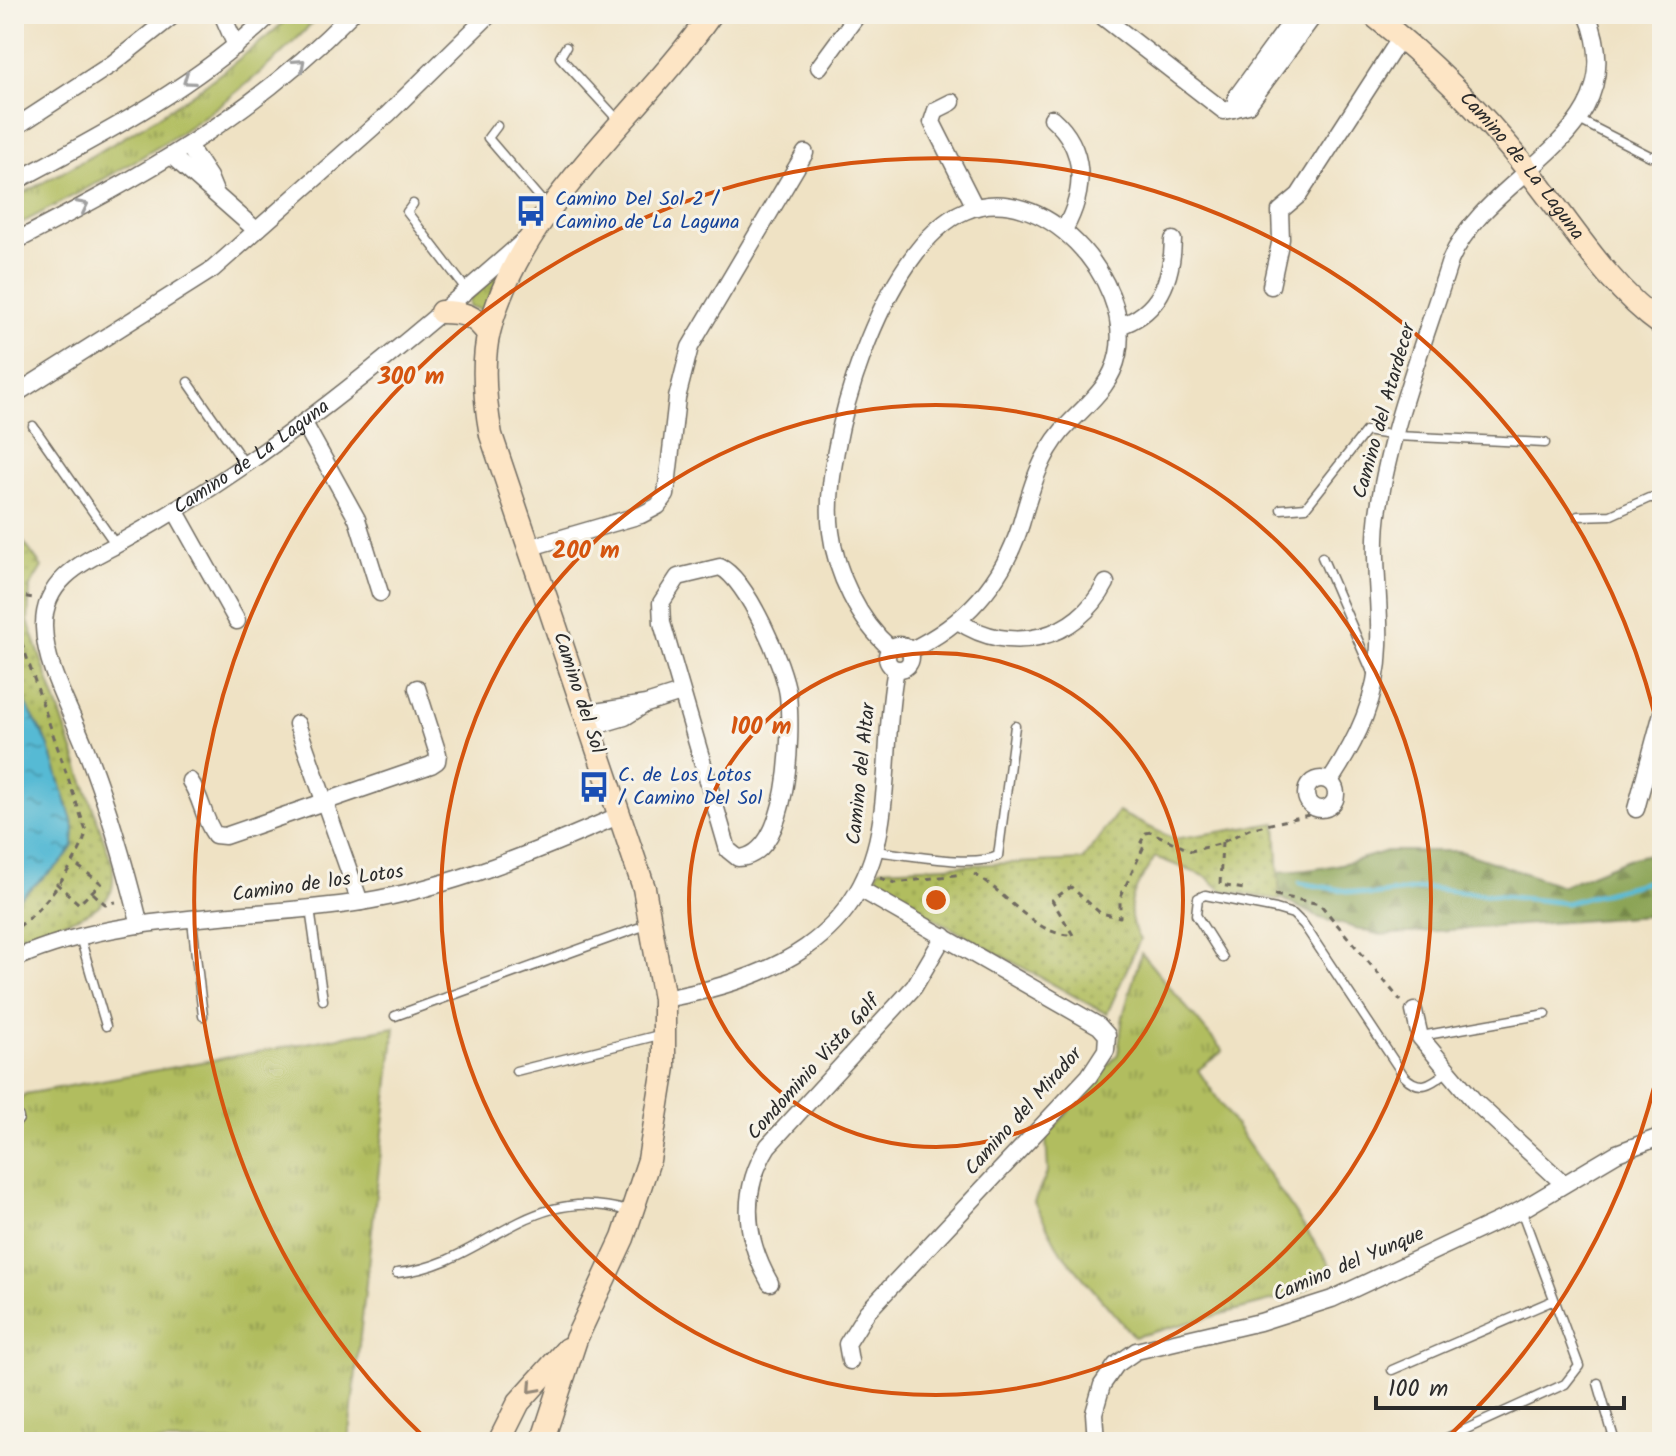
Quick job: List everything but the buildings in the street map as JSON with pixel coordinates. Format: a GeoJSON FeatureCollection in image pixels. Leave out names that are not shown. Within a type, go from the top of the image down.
{"type":"FeatureCollection","features":[{"type":"Feature","properties":{"kind":"street"},"geometry":{"type":"LineString","coordinates":[[14,128],[112,64],[175,14]]}},
{"type":"Feature","properties":{"kind":"street"},"geometry":{"type":"LineString","coordinates":[[222,14],[236,46]]}},
{"type":"Feature","properties":{"kind":"street"},"geometry":{"type":"LineString","coordinates":[[14,182],[155,103],[236,46],[271,14]]}},
{"type":"Feature","properties":{"kind":"street"},"geometry":{"type":"LineString","coordinates":[[14,242],[189,147],[276,84],[351,14]]}},
{"type":"Feature","properties":{"kind":"street"},"geometry":{"type":"LineString","coordinates":[[14,395],[213,269],[388,114],[490,14]]}},
{"type":"Feature","properties":{"kind":"street"},"geometry":{"type":"LineString","coordinates":[[819,67],[858,14]]}},
{"type":"Feature","properties":{"kind":"street"},"geometry":{"type":"LineString","coordinates":[[1099,14],[1217,109],[1248,105],[1297,14]]}},
{"type":"Feature","properties":{"kind":"street"},"geometry":{"type":"LineString","coordinates":[[1266,68],[1315,14]]}},
{"type":"Feature","properties":{"kind":"street","name":"Camino de La Laguna"},"geometry":{"type":"LineString","coordinates":[[1372,14],[1464,96],[1528,170],[1629,298],[1662,325]]}},
{"type":"Feature","properties":{"kind":"street"},"geometry":{"type":"LineString","coordinates":[[1579,120],[1593,90],[1596,62],[1587,14]]}},
{"type":"Feature","properties":{"kind":"street","name":"Camino de La Laguna"},"geometry":{"type":"LineString","coordinates":[[140,925],[86,750],[53,666],[44,626],[49,600],[61,580],[79,564],[175,510],[304,423],[532,234],[672,68],[704,19]]}},
{"type":"Feature","properties":{"kind":"street"},"geometry":{"type":"LineString","coordinates":[[1271,286],[1281,239],[1280,211],[1299,195],[1401,37]]}},
{"type":"Feature","properties":{"kind":"street"},"geometry":{"type":"LineString","coordinates":[[952,102],[936,110],[932,122],[975,207]]}},
{"type":"Feature","properties":{"kind":"street"},"geometry":{"type":"LineString","coordinates":[[1052,118],[1067,134],[1080,165],[1079,193],[1064,230]]}},
{"type":"Feature","properties":{"kind":"street","name":"Camino del Atardecer"},"geometry":{"type":"LineString","coordinates":[[1313,807],[1327,808],[1334,802],[1336,793],[1330,781],[1363,724],[1376,682],[1380,649],[1376,532],[1381,491],[1456,246],[1482,210],[1568,135],[1579,120]]}},
{"type":"Feature","properties":{"kind":"street"},"geometry":{"type":"LineString","coordinates":[[189,147],[209,177],[218,199]]}},
{"type":"Feature","properties":{"kind":"street"},"geometry":{"type":"LineString","coordinates":[[531,547],[641,515],[658,506],[666,495],[677,398],[690,347],[805,153]]}},
{"type":"Feature","properties":{"kind":"street"},"geometry":{"type":"LineString","coordinates":[[173,157],[256,230]]}},
{"type":"Feature","properties":{"kind":"street"},"geometry":{"type":"LineString","coordinates":[[890,648],[861,611],[834,550],[829,517],[835,453],[846,403],[863,353],[906,268],[932,233],[952,217],[975,207],[1023,207],[1046,217],[1064,230],[1102,280],[1119,326],[1118,353],[1110,377],[1048,451],[1035,475],[1008,556],[988,590],[958,621],[909,651]]}},
{"type":"Feature","properties":{"kind":"street","name":"Camino del Sol"},"geometry":{"type":"LineString","coordinates":[[532,234],[500,299],[488,334],[485,390],[491,435],[620,815],[652,923],[664,999],[665,1033],[655,1134],[633,1212],[576,1339],[542,1442]]}},
{"type":"Feature","properties":{"kind":"street"},"geometry":{"type":"LineString","coordinates":[[1119,326],[1142,316],[1160,297],[1170,271],[1173,240]]}},
{"type":"Feature","properties":{"kind":"street"},"geometry":{"type":"LineString","coordinates":[[441,312],[460,312],[479,320],[488,334]]}},
{"type":"Feature","properties":{"kind":"street"},"geometry":{"type":"LineString","coordinates":[[304,423],[357,519],[380,593]]}},
{"type":"Feature","properties":{"kind":"street"},"geometry":{"type":"LineString","coordinates":[[175,510],[237,621]]}},
{"type":"Feature","properties":{"kind":"street"},"geometry":{"type":"LineString","coordinates":[[720,567],[733,573],[747,597],[778,656],[788,694],[783,802],[761,850],[753,858],[738,858],[728,850],[681,693],[662,623],[661,603],[678,577],[720,567]]}},
{"type":"Feature","properties":{"kind":"street"},"geometry":{"type":"LineString","coordinates":[[958,621],[983,635],[1004,641],[1038,639],[1078,617],[1106,583]]}},
{"type":"Feature","properties":{"kind":"street"},"geometry":{"type":"LineString","coordinates":[[890,648],[899,645],[909,651]]}},
{"type":"Feature","properties":{"kind":"street"},"geometry":{"type":"LineString","coordinates":[[890,648],[887,662],[896,669],[909,664],[909,651]]}},
{"type":"Feature","properties":{"kind":"street","name":"Camino del Altar"},"geometry":{"type":"LineString","coordinates":[[664,999],[744,982],[785,963],[832,926],[862,884],[875,851],[896,669]]}},
{"type":"Feature","properties":{"kind":"street"},"geometry":{"type":"LineString","coordinates":[[190,781],[198,792],[215,835],[225,836],[437,761],[438,754],[417,688]]}},
{"type":"Feature","properties":{"kind":"street"},"geometry":{"type":"LineString","coordinates":[[586,721],[681,693]]}},
{"type":"Feature","properties":{"kind":"street"},"geometry":{"type":"LineString","coordinates":[[1636,809],[1662,713]]}},
{"type":"Feature","properties":{"kind":"street"},"geometry":{"type":"LineString","coordinates":[[297,724],[360,902]]}},
{"type":"Feature","properties":{"kind":"street","name":"Camino de los Lotos"},"geometry":{"type":"LineString","coordinates":[[14,959],[80,937],[140,925],[310,909],[433,887],[491,869],[620,815]]}},
{"type":"Feature","properties":{"kind":"street","name":"Camino del Mirador"},"geometry":{"type":"LineString","coordinates":[[850,1361],[847,1344],[867,1312],[1089,1076],[1106,1050],[1107,1035],[1099,1026],[944,936],[862,884]]}},
{"type":"Feature","properties":{"kind":"street","name":"Condominio Vista Golf"},"geometry":{"type":"LineString","coordinates":[[770,1283],[756,1260],[749,1233],[747,1204],[757,1164],[768,1146],[914,987],[944,936]]}},
{"type":"Feature","properties":{"kind":"street"},"geometry":{"type":"LineString","coordinates":[[1414,1011],[1420,1037],[1474,1101],[1564,1184]]}},
{"type":"Feature","properties":{"kind":"street","name":"Camino del Yunque"},"geometry":{"type":"LineString","coordinates":[[1096,1442],[1094,1413],[1102,1385],[1116,1365],[1136,1351],[1305,1309],[1521,1210],[1617,1153],[1662,1136]]}},
{"type":"Feature","properties":{"kind":"street","name":"Camino del Sol"},"geometry":{"type":"LineString","coordinates":[[499,1442],[519,1402],[576,1339]]}},
{"type":"Feature","properties":{"kind":"lane"},"geometry":{"type":"LineString","coordinates":[[566,47],[560,57],[622,124]]}},
{"type":"Feature","properties":{"kind":"lane"},"geometry":{"type":"LineString","coordinates":[[1579,120],[1650,156],[1662,156]]}},
{"type":"Feature","properties":{"kind":"lane"},"geometry":{"type":"LineString","coordinates":[[497,126],[488,138],[550,211]]}},
{"type":"Feature","properties":{"kind":"lane"},"geometry":{"type":"LineString","coordinates":[[413,204],[407,212],[466,289]]}},
{"type":"Feature","properties":{"kind":"lane"},"geometry":{"type":"LineString","coordinates":[[188,382],[245,465]]}},
{"type":"Feature","properties":{"kind":"lane"},"geometry":{"type":"LineString","coordinates":[[33,426],[116,545]]}},
{"type":"Feature","properties":{"kind":"lane"},"geometry":{"type":"LineString","coordinates":[[1281,509],[1306,507],[1362,433],[1545,443]]}},
{"type":"Feature","properties":{"kind":"lane"},"geometry":{"type":"LineString","coordinates":[[1578,516],[1611,515],[1649,498],[1662,498]]}},
{"type":"Feature","properties":{"kind":"lane"},"geometry":{"type":"LineString","coordinates":[[1322,557],[1376,682]]}},
{"type":"Feature","properties":{"kind":"lane"},"geometry":{"type":"LineString","coordinates":[[875,851],[971,860],[988,860],[998,856],[1015,726]]}},
{"type":"Feature","properties":{"kind":"lane"},"geometry":{"type":"LineString","coordinates":[[1223,958],[1196,915],[1198,898],[1205,895],[1293,914],[1304,925],[1404,1076],[1420,1086],[1430,1086],[1448,1070]]}},
{"type":"Feature","properties":{"kind":"lane"},"geometry":{"type":"LineString","coordinates":[[310,909],[323,1000]]}},
{"type":"Feature","properties":{"kind":"lane"},"geometry":{"type":"LineString","coordinates":[[192,921],[203,1016]]}},
{"type":"Feature","properties":{"kind":"lane"},"geometry":{"type":"LineString","coordinates":[[395,1016],[652,923]]}},
{"type":"Feature","properties":{"kind":"lane"},"geometry":{"type":"LineString","coordinates":[[80,937],[106,1026]]}},
{"type":"Feature","properties":{"kind":"lane"},"geometry":{"type":"LineString","coordinates":[[1420,1037],[1546,1014]]}},
{"type":"Feature","properties":{"kind":"lane"},"geometry":{"type":"LineString","coordinates":[[516,1071],[665,1033]]}},
{"type":"Feature","properties":{"kind":"lane"},"geometry":{"type":"LineString","coordinates":[[397,1273],[442,1262],[543,1210],[599,1202],[633,1212]]}},
{"type":"Feature","properties":{"kind":"lane"},"geometry":{"type":"LineString","coordinates":[[1438,1442],[1565,1384],[1579,1366],[1521,1210]]}},
{"type":"Feature","properties":{"kind":"lane"},"geometry":{"type":"LineString","coordinates":[[1392,1370],[1554,1300]]}},
{"type":"Feature","properties":{"kind":"lane"},"geometry":{"type":"LineString","coordinates":[[1598,1383],[1615,1442]]}},
{"type":"Feature","properties":{"kind":"path"},"geometry":{"type":"LineString","coordinates":[[14,620],[86,831],[75,864],[56,883],[38,911],[14,929]]}},
{"type":"Feature","properties":{"kind":"path"},"geometry":{"type":"LineString","coordinates":[[862,884],[881,878],[895,883],[972,873],[1031,918],[1059,935],[1073,935],[1057,913],[1052,900],[1071,887],[1100,913],[1120,917],[1120,898],[1145,844],[1141,842],[1146,833],[1151,832],[1191,851],[1222,842],[1249,829],[1309,815],[1313,807]]}},
{"type":"Feature","properties":{"kind":"path"},"geometry":{"type":"LineString","coordinates":[[1220,885],[1222,842]]}},
{"type":"Feature","properties":{"kind":"path"},"geometry":{"type":"LineString","coordinates":[[56,883],[79,904],[93,893],[101,883],[75,864]]}},
{"type":"Feature","properties":{"kind":"path"},"geometry":{"type":"LineString","coordinates":[[93,893],[105,904],[134,898]]}},
{"type":"Feature","properties":{"kind":"path"},"geometry":{"type":"LineString","coordinates":[[1292,898],[1320,904],[1392,994],[1414,1011]]}},
{"type":"Feature","properties":{"kind":"green space"},"geometry":{"type":"Polygon","coordinates":[[[291,14],[321,14],[250,81],[177,135],[14,227],[14,198],[162,114],[269,36],[291,14]]]}},
{"type":"Feature","properties":{"kind":"green space"},"geometry":{"type":"Polygon","coordinates":[[[501,271],[485,311],[469,306],[469,300],[501,271]]]}},
{"type":"Feature","properties":{"kind":"green space"},"geometry":{"type":"Polygon","coordinates":[[[14,529],[42,567],[30,587],[28,621],[113,866],[113,886],[103,902],[93,910],[14,938],[14,902],[62,862],[74,827],[48,744],[26,704],[14,658],[14,529]]]}},
{"type":"Feature","properties":{"kind":"green space"},"geometry":{"type":"Polygon","coordinates":[[[1118,812],[1174,839],[1276,823],[1280,900],[1221,890],[1207,877],[1155,857],[1137,887],[1131,907],[1131,917],[1140,939],[1107,1014],[877,887],[875,881],[879,869],[1082,860],[1118,812]]]}},
{"type":"Feature","properties":{"kind":"green space"},"geometry":{"type":"Polygon","coordinates":[[[1387,851],[1460,851],[1562,886],[1628,859],[1662,851],[1662,915],[1380,935],[1317,917],[1232,872],[1311,869],[1387,851]]]}},
{"type":"Feature","properties":{"kind":"green space"},"geometry":{"type":"Polygon","coordinates":[[[1141,953],[1223,1051],[1198,1070],[1334,1271],[1301,1293],[1134,1337],[1060,1251],[1034,1202],[1048,1171],[1046,1137],[1118,1054],[1123,1016],[1141,953]]]}},
{"type":"Feature","properties":{"kind":"green space"},"geometry":{"type":"Polygon","coordinates":[[[395,1027],[348,1442],[14,1442],[14,1106],[25,1094],[395,1027]]]}},
{"type":"Feature","properties":{"kind":"water"},"geometry":{"type":"Polygon","coordinates":[[[14,658],[26,704],[48,744],[74,827],[73,846],[62,862],[14,902],[14,658]]]}},
{"type":"Feature","properties":{"kind":"waterway"},"geometry":{"type":"LineString","coordinates":[[1300,883],[1372,895],[1427,888],[1566,903],[1662,878]]}},
{"type":"Feature","properties":{"kind":"place","name":"Camino Del Sol 2 / Camino de La Laguna"},"geometry":{"type":"Point","coordinates":[531,211]}},
{"type":"Feature","properties":{"kind":"place","name":"C. de Los Lotos / Camino Del Sol"},"geometry":{"type":"Point","coordinates":[594,787]}}]}
